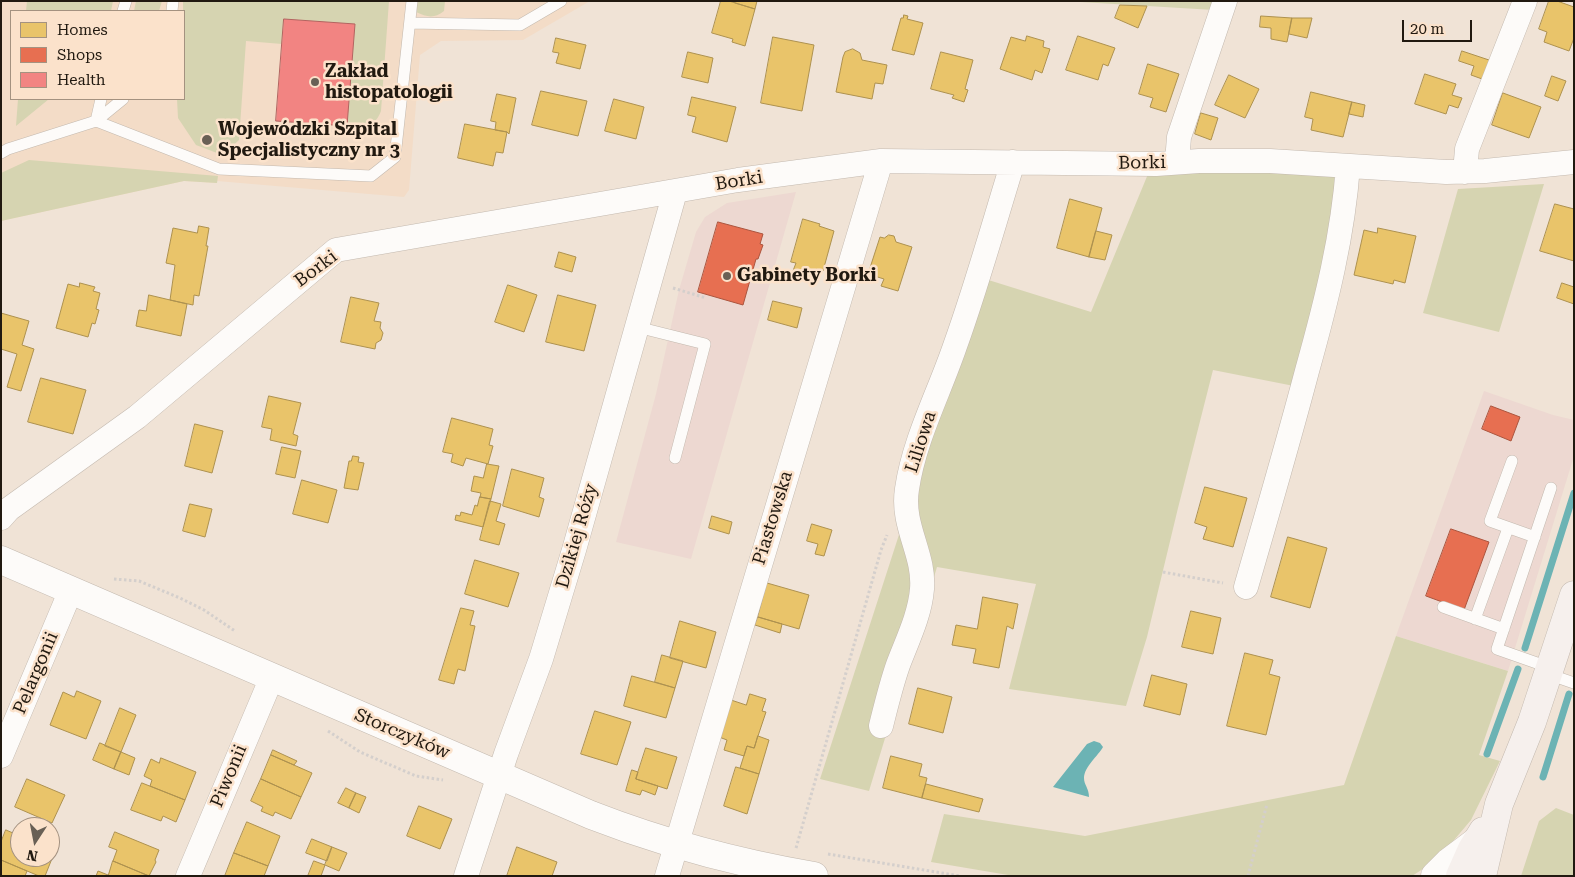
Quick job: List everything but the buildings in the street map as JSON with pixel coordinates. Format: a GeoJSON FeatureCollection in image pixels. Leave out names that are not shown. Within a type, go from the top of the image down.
{"type":"FeatureCollection","features":[{"type":"Feature","properties":{"kind":"main road"},"geometry":{"type":"LineString","coordinates":[[1482,876],[1499,804],[1528,731],[1574,595]]}},
{"type":"Feature","properties":{"kind":"main road"},"geometry":{"type":"LineString","coordinates":[[1460,876],[1477,841],[1499,804]]}},
{"type":"Feature","properties":{"kind":"street"},"geometry":{"type":"LineString","coordinates":[[1177,162],[1179,136],[1225,1]]}},
{"type":"Feature","properties":{"kind":"street"},"geometry":{"type":"LineString","coordinates":[[1465,172],[1468,149],[1525,1]]}},
{"type":"Feature","properties":{"kind":"street","name":"Borki"},"geometry":{"type":"LineString","coordinates":[[2,513],[137,417],[336,250],[738,180],[881,161],[1147,164],[1270,161],[1465,172],[1574,162]]}},
{"type":"Feature","properties":{"kind":"street","name":"Piastowska"},"geometry":{"type":"LineString","coordinates":[[667,876],[881,161]]}},
{"type":"Feature","properties":{"kind":"street","name":"Liliowa"},"geometry":{"type":"LineString","coordinates":[[880,726],[919,607],[922,589],[922,572],[909,529],[906,510],[906,490],[915,452],[956,345],[1013,162]]}},
{"type":"Feature","properties":{"kind":"street"},"geometry":{"type":"LineString","coordinates":[[1246,587],[1294,420],[1336,259],[1345,206],[1348,166]]}},
{"type":"Feature","properties":{"kind":"street","name":"Dzikiej Róży"},"geometry":{"type":"LineString","coordinates":[[466,876],[546,641],[675,192]]}},
{"type":"Feature","properties":{"kind":"street","name":"Storczyków"},"geometry":{"type":"LineString","coordinates":[[1,560],[604,820],[711,854],[820,865]]}},
{"type":"Feature","properties":{"kind":"street","name":"Pelargonii"},"geometry":{"type":"LineString","coordinates":[[1,756],[70,590]]}},
{"type":"Feature","properties":{"kind":"street","name":"Piwonii"},"geometry":{"type":"LineString","coordinates":[[188,876],[272,677]]}},
{"type":"Feature","properties":{"kind":"street"},"geometry":{"type":"LineString","coordinates":[[1435,876],[1449,862],[1477,841]]}},
{"type":"Feature","properties":{"kind":"lane"},"geometry":{"type":"LineString","coordinates":[[96,122],[219,169],[371,176],[395,157],[412,1]]}},
{"type":"Feature","properties":{"kind":"lane"},"geometry":{"type":"LineString","coordinates":[[410,23],[520,26],[561,1]]}},
{"type":"Feature","properties":{"kind":"lane"},"geometry":{"type":"LineString","coordinates":[[96,122],[101,100]]}},
{"type":"Feature","properties":{"kind":"lane"},"geometry":{"type":"LineString","coordinates":[[1,153],[8,149],[96,122],[122,100]]}},
{"type":"Feature","properties":{"kind":"lane"},"geometry":{"type":"LineString","coordinates":[[637,327],[705,344],[675,458]]}},
{"type":"Feature","properties":{"kind":"lane"},"geometry":{"type":"LineString","coordinates":[[1512,461],[1490,521],[1534,537]]}},
{"type":"Feature","properties":{"kind":"lane"},"geometry":{"type":"LineString","coordinates":[[1551,488],[1497,649],[1574,683]]}},
{"type":"Feature","properties":{"kind":"lane"},"geometry":{"type":"LineString","coordinates":[[1475,619],[1508,528]]}},
{"type":"Feature","properties":{"kind":"lane"},"geometry":{"type":"LineString","coordinates":[[1443,607],[1504,629]]}},
{"type":"Feature","properties":{"kind":"path"},"geometry":{"type":"LineString","coordinates":[[650,281],[706,298]]}},
{"type":"Feature","properties":{"kind":"path"},"geometry":{"type":"LineString","coordinates":[[788,861],[881,550],[888,533]]}},
{"type":"Feature","properties":{"kind":"path"},"geometry":{"type":"LineString","coordinates":[[1163,572],[1246,587]]}},
{"type":"Feature","properties":{"kind":"path"},"geometry":{"type":"LineString","coordinates":[[111,579],[139,581],[180,598],[204,610],[242,637]]}},
{"type":"Feature","properties":{"kind":"path"},"geometry":{"type":"LineString","coordinates":[[1248,876],[1267,804]]}},
{"type":"Feature","properties":{"kind":"path"},"geometry":{"type":"LineString","coordinates":[[820,865],[960,876]]}},
{"type":"Feature","properties":{"kind":"shaded area","name":"Wojewódzki Szpital Specjalistyczny nr 3"},"geometry":{"type":"Polygon","coordinates":[[[1,1],[590,1],[523,40],[441,41],[420,55],[409,190],[404,197],[217,181],[217,183],[184,181],[1,221],[1,1]]]}},
{"type":"Feature","properties":{"kind":"shaded area"},"geometry":{"type":"Polygon","coordinates":[[[27,1],[113,1],[111,10],[26,10],[27,1]]]}},
{"type":"Feature","properties":{"kind":"shaded area"},"geometry":{"type":"Polygon","coordinates":[[[136,1],[162,1],[159,10],[134,10],[136,1]]]}},
{"type":"Feature","properties":{"kind":"shaded area"},"geometry":{"type":"Polygon","coordinates":[[[183,1],[389,1],[381,111],[378,117],[372,124],[347,126],[355,25],[284,19],[282,44],[246,41],[239,140],[227,151],[217,153],[196,145],[178,118],[177,100],[185,100],[185,10],[183,10],[183,1]]]}},
{"type":"Feature","properties":{"kind":"shaded area"},"geometry":{"type":"Polygon","coordinates":[[[414,1],[445,1],[444,11],[434,16],[424,15],[416,12],[414,1]]]}},
{"type":"Feature","properties":{"kind":"shaded area"},"geometry":{"type":"Polygon","coordinates":[[[1064,1],[1215,1],[1214,10],[1064,1]]]}},
{"type":"Feature","properties":{"kind":"shaded area"},"geometry":{"type":"Polygon","coordinates":[[[18,100],[48,100],[16,126],[18,100]]]}},
{"type":"Feature","properties":{"kind":"shaded area"},"geometry":{"type":"Polygon","coordinates":[[[29,160],[218,176],[217,183],[184,181],[1,221],[1,173],[29,160]]]}},
{"type":"Feature","properties":{"kind":"shaded area"},"geometry":{"type":"Polygon","coordinates":[[[1265,170],[1340,174],[1329,250],[1294,386],[1213,370],[1147,637],[1126,706],[1009,689],[1036,584],[937,567],[869,791],[820,779],[982,278],[1091,312],[1148,174],[1265,170]]]}},
{"type":"Feature","properties":{"kind":"shaded area"},"geometry":{"type":"Polygon","coordinates":[[[1544,184],[1499,332],[1423,313],[1458,189],[1544,184]]]}},
{"type":"Feature","properties":{"kind":"shaded area"},"geometry":{"type":"Polygon","coordinates":[[[796,192],[691,559],[616,542],[656,394],[679,290],[696,232],[705,217],[727,203],[796,192]]]}},
{"type":"Feature","properties":{"kind":"shaded area"},"geometry":{"type":"Polygon","coordinates":[[[1484,391],[1553,415],[1574,420],[1574,456],[1508,671],[1396,636],[1484,391]]]}},
{"type":"Feature","properties":{"kind":"shaded area"},"geometry":{"type":"Polygon","coordinates":[[[1396,636],[1508,671],[1479,755],[1500,761],[1471,820],[1438,859],[1412,876],[1014,876],[931,862],[944,814],[1085,836],[1344,785],[1396,636]]]}},
{"type":"Feature","properties":{"kind":"shaded area"},"geometry":{"type":"Polygon","coordinates":[[[1556,808],[1574,815],[1574,876],[1521,876],[1539,821],[1556,808]]]}},
{"type":"Feature","properties":{"kind":"water"},"geometry":{"type":"Polygon","coordinates":[[[1094,741],[1100,743],[1103,747],[1085,774],[1084,780],[1089,797],[1053,787],[1087,744],[1094,741]]]}},
{"type":"Feature","properties":{"kind":"waterway"},"geometry":{"type":"LineString","coordinates":[[1525,648],[1574,493]]}},
{"type":"Feature","properties":{"kind":"waterway"},"geometry":{"type":"LineString","coordinates":[[1487,754],[1518,669]]}},
{"type":"Feature","properties":{"kind":"waterway"},"geometry":{"type":"LineString","coordinates":[[1543,777],[1569,694]]}},
{"type":"Feature","properties":{"kind":"place","name":"Zakład histopatologii"},"geometry":{"type":"Point","coordinates":[315,82]}},
{"type":"Feature","properties":{"kind":"place","name":"Wojewódzki Szpital Specjalistyczny nr 3"},"geometry":{"type":"Point","coordinates":[207,140]}},
{"type":"Feature","properties":{"kind":"place","name":"Gabinety Borki"},"geometry":{"type":"Point","coordinates":[727,276]}}]}
